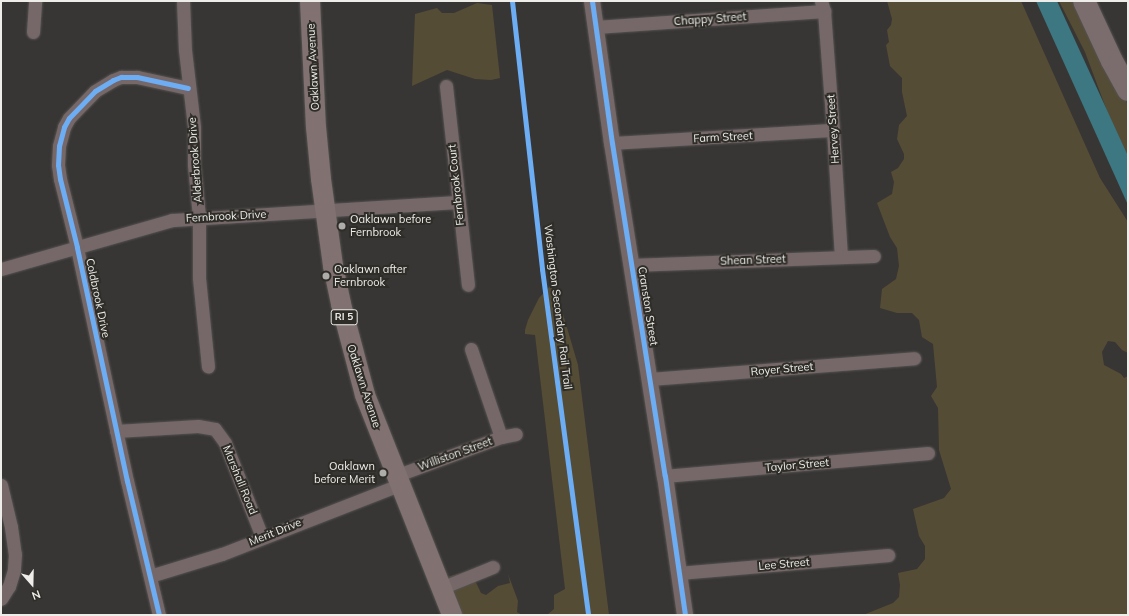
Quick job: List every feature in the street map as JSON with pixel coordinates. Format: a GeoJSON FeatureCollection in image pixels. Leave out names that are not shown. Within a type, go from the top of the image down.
{"type":"FeatureCollection","features":[{"type":"Feature","properties":{"kind":"highway"},"geometry":{"type":"LineString","coordinates":[[1084,1],[1112,61],[1128,90]]}},
{"type":"Feature","properties":{"kind":"highway"},"geometry":{"type":"LineString","coordinates":[[1097,1],[1128,72]]}},
{"type":"Feature","properties":{"kind":"main road","name":"Oaklawn Avenue"},"geometry":{"type":"LineString","coordinates":[[310,1],[316,127],[325,211],[333,266],[350,341],[365,395],[397,480],[452,615]]}},
{"type":"Feature","properties":{"kind":"street"},"geometry":{"type":"LineString","coordinates":[[33,32],[35,1]]}},
{"type":"Feature","properties":{"kind":"street","name":"Alderbrook Drive"},"geometry":{"type":"LineString","coordinates":[[183,1],[188,88],[194,127],[194,165],[200,217],[199,278],[208,367]]}},
{"type":"Feature","properties":{"kind":"street","name":"Cranston Street"},"geometry":{"type":"LineString","coordinates":[[592,1],[612,144],[650,379],[685,615]]}},
{"type":"Feature","properties":{"kind":"street","name":"Chappy Street"},"geometry":{"type":"LineString","coordinates":[[595,27],[822,6]]}},
{"type":"Feature","properties":{"kind":"street","name":"Hervey Street"},"geometry":{"type":"LineString","coordinates":[[822,6],[833,130],[841,257]]}},
{"type":"Feature","properties":{"kind":"street","name":"Coldbrook Drive"},"geometry":{"type":"LineString","coordinates":[[160,615],[116,431],[58,165],[60,136],[69,118],[95,91],[113,80],[121,77],[137,77],[188,88]]}},
{"type":"Feature","properties":{"kind":"street","name":"Fernbrook Court"},"geometry":{"type":"LineString","coordinates":[[446,86],[468,285]]}},
{"type":"Feature","properties":{"kind":"street","name":"Farm Street"},"geometry":{"type":"LineString","coordinates":[[612,144],[833,130]]}},
{"type":"Feature","properties":{"kind":"street","name":"Fernbrook Drive"},"geometry":{"type":"LineString","coordinates":[[1,269],[172,220],[200,217],[325,211],[458,202]]}},
{"type":"Feature","properties":{"kind":"street","name":"Shean Street"},"geometry":{"type":"LineString","coordinates":[[631,265],[874,256]]}},
{"type":"Feature","properties":{"kind":"street"},"geometry":{"type":"LineString","coordinates":[[471,349],[501,436]]}},
{"type":"Feature","properties":{"kind":"street","name":"Royer Street"},"geometry":{"type":"LineString","coordinates":[[650,379],[914,358]]}},
{"type":"Feature","properties":{"kind":"street","name":"Marshall Road"},"geometry":{"type":"LineString","coordinates":[[116,431],[198,426],[215,429],[226,443],[262,537]]}},
{"type":"Feature","properties":{"kind":"street","name":"Williston Street"},"geometry":{"type":"LineString","coordinates":[[397,480],[501,436],[516,434]]}},
{"type":"Feature","properties":{"kind":"street","name":"Taylor Street"},"geometry":{"type":"LineString","coordinates":[[665,476],[928,453]]}},
{"type":"Feature","properties":{"kind":"street","name":"Merit Drive"},"geometry":{"type":"LineString","coordinates":[[150,576],[222,554],[397,480]]}},
{"type":"Feature","properties":{"kind":"street"},"geometry":{"type":"LineString","coordinates":[[1,485],[11,527],[15,554],[14,570],[9,586],[1,600]]}},
{"type":"Feature","properties":{"kind":"street","name":"Lee Street"},"geometry":{"type":"LineString","coordinates":[[679,573],[888,555]]}},
{"type":"Feature","properties":{"kind":"street"},"geometry":{"type":"LineString","coordinates":[[441,588],[493,567]]}},
{"type":"Feature","properties":{"kind":"shaded area"},"geometry":{"type":"Polygon","coordinates":[[[887,1],[1021,1],[1100,178],[1128,222],[1128,353],[1122,350],[1115,342],[1108,341],[1102,352],[1104,365],[1121,374],[1124,378],[1128,376],[1128,615],[863,615],[893,603],[899,597],[900,585],[898,573],[917,569],[925,559],[925,546],[919,536],[913,509],[944,498],[951,489],[939,450],[938,408],[931,396],[937,387],[933,344],[922,337],[919,320],[912,313],[897,313],[880,308],[882,289],[896,279],[899,266],[897,248],[890,237],[877,203],[892,194],[894,182],[891,172],[898,168],[904,159],[904,154],[897,139],[899,125],[907,116],[902,92],[902,78],[890,66],[886,45],[889,42],[887,30],[891,25],[892,19],[887,1]]]}},
{"type":"Feature","properties":{"kind":"shaded area"},"geometry":{"type":"Polygon","coordinates":[[[1059,1],[1083,1],[1111,72],[1128,105],[1128,167],[1085,52],[1059,1]]]}},
{"type":"Feature","properties":{"kind":"shaded area"},"geometry":{"type":"Polygon","coordinates":[[[477,3],[492,5],[500,78],[491,80],[475,79],[447,70],[412,86],[415,14],[437,8],[442,13],[454,13],[477,3]]]}},
{"type":"Feature","properties":{"kind":"shaded area"},"geometry":{"type":"Polygon","coordinates":[[[551,285],[558,297],[578,365],[609,615],[547,615],[554,609],[554,595],[565,589],[535,335],[525,334],[525,330],[528,320],[539,298],[551,285]]]}},
{"type":"Feature","properties":{"kind":"shaded area"},"geometry":{"type":"Polygon","coordinates":[[[470,570],[481,593],[486,595],[498,586],[510,583],[508,574],[518,601],[517,612],[522,615],[450,615],[438,580],[470,570]]]}},
{"type":"Feature","properties":{"kind":"water"},"geometry":{"type":"Polygon","coordinates":[[[1036,1],[1057,1],[1128,156],[1128,205],[1036,1]]]}},
{"type":"Feature","properties":{"kind":"cycle path","name":"Washington Secondary Rail Trail"},"geometry":{"type":"LineString","coordinates":[[512,1],[542,269],[588,615]]}},
{"type":"Feature","properties":{"kind":"cycle path"},"geometry":{"type":"LineString","coordinates":[[592,1],[612,143],[665,476],[685,615]]}},
{"type":"Feature","properties":{"kind":"cycle path"},"geometry":{"type":"LineString","coordinates":[[159,615],[127,481],[77,247],[60,179],[58,165],[59,146],[64,127],[69,118],[95,91],[113,80],[121,77],[137,77],[188,88]]}},
{"type":"Feature","properties":{"kind":"place","name":"Oaklawn before Fernbrook"},"geometry":{"type":"Point","coordinates":[342,226]}},
{"type":"Feature","properties":{"kind":"place","name":"Oaklawn after Fernbrook"},"geometry":{"type":"Point","coordinates":[326,276]}},
{"type":"Feature","properties":{"kind":"place","name":"Oaklawn before Merit"},"geometry":{"type":"Point","coordinates":[383,473]}}]}
